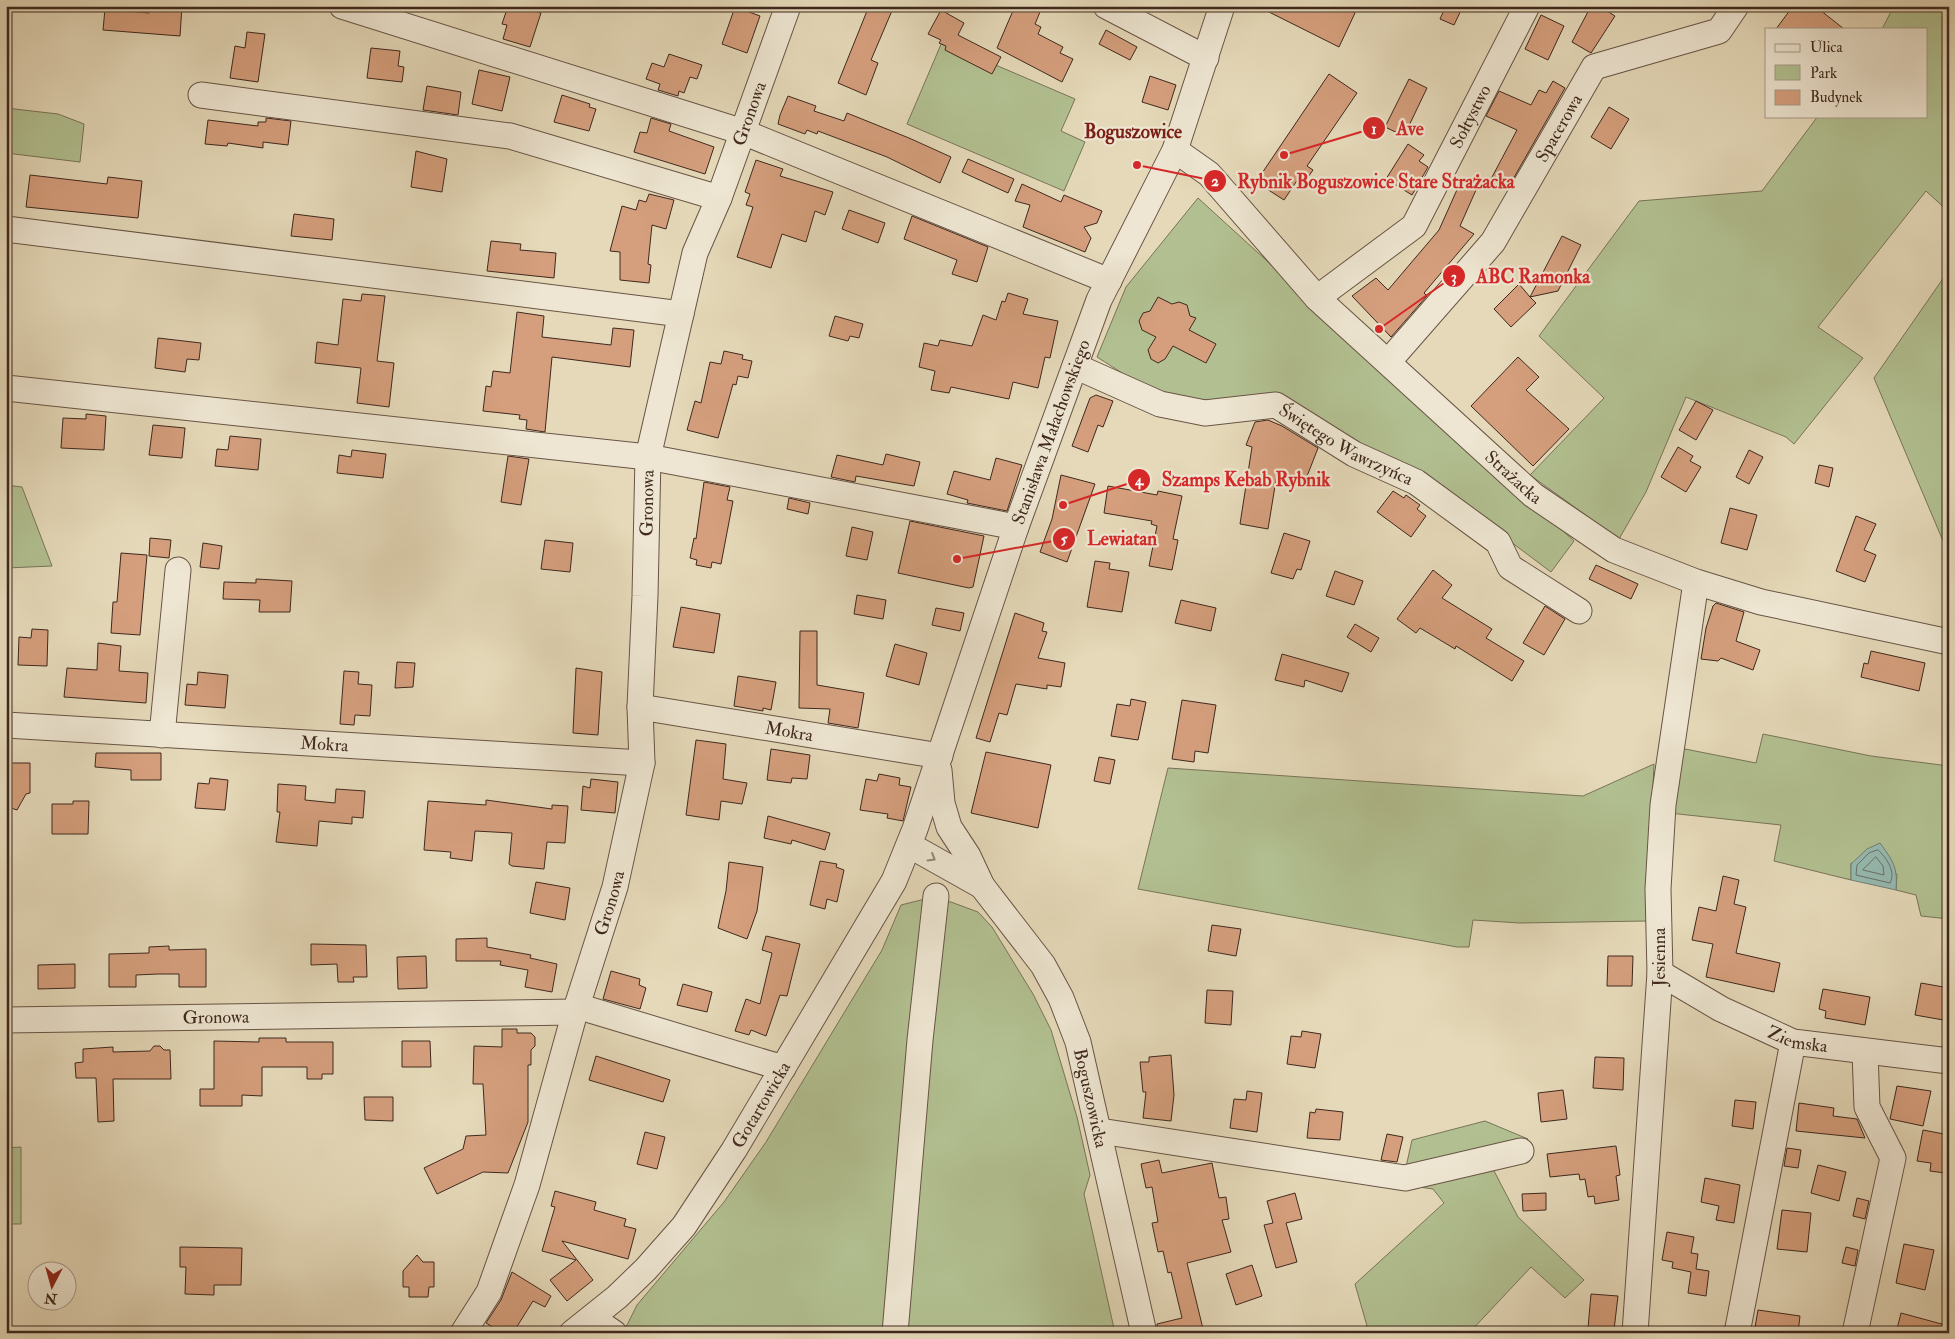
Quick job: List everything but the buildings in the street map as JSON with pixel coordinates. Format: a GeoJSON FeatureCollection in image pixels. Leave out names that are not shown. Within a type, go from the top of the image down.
{"type":"FeatureCollection","features":[{"type":"Feature","properties":{"kind":"street"},"geometry":{"type":"LineString","coordinates":[[342,6],[743,132],[1108,281]]}},
{"type":"Feature","properties":{"kind":"street","name":"Gronowa"},"geometry":{"type":"LineString","coordinates":[[463,1333],[489,1292],[524,1195],[576,1009],[615,887],[642,764],[640,707],[646,596],[648,457],[695,253],[719,198],[788,6]]}},
{"type":"Feature","properties":{"kind":"street"},"geometry":{"type":"LineString","coordinates":[[1106,6],[1206,58]]}},
{"type":"Feature","properties":{"kind":"street","name":"Stanisława Małachowskiego"},"geometry":{"type":"LineString","coordinates":[[912,837],[1016,527],[1099,300],[1175,150],[1222,6]]}},
{"type":"Feature","properties":{"kind":"street","name":"Sołtystwo"},"geometry":{"type":"LineString","coordinates":[[1317,298],[1414,226],[1527,6]]}},
{"type":"Feature","properties":{"kind":"street","name":"Spacerowa"},"geometry":{"type":"LineString","coordinates":[[1388,362],[1493,242],[1594,67],[1719,32],[1736,6]]}},
{"type":"Feature","properties":{"kind":"street"},"geometry":{"type":"LineString","coordinates":[[201,95],[510,136],[719,198]]}},
{"type":"Feature","properties":{"kind":"street","name":"Strażacka"},"geometry":{"type":"LineString","coordinates":[[1175,150],[1193,160],[1209,174],[1317,298],[1533,495],[1614,550],[1696,582],[1761,602],[1949,642]]}},
{"type":"Feature","properties":{"kind":"street"},"geometry":{"type":"LineString","coordinates":[[6,230],[681,314]]}},
{"type":"Feature","properties":{"kind":"street","name":"Świętego Wawrzyńca"},"geometry":{"type":"LineString","coordinates":[[1075,366],[1160,404],[1205,413],[1276,405],[1354,454],[1416,482],[1498,542],[1510,567],[1579,611]]}},
{"type":"Feature","properties":{"kind":"street"},"geometry":{"type":"LineString","coordinates":[[6,388],[648,457],[1016,527]]}},
{"type":"Feature","properties":{"kind":"street"},"geometry":{"type":"LineString","coordinates":[[162,735],[178,570]]}},
{"type":"Feature","properties":{"kind":"street","name":"Jesienna"},"geometry":{"type":"LineString","coordinates":[[1635,1333],[1660,973],[1658,889],[1663,805],[1696,582]]}},
{"type":"Feature","properties":{"kind":"street","name":"Mokra"},"geometry":{"type":"LineString","coordinates":[[640,707],[939,759]]}},
{"type":"Feature","properties":{"kind":"street","name":"Mokra"},"geometry":{"type":"LineString","coordinates":[[6,725],[642,764]]}},
{"type":"Feature","properties":{"kind":"street","name":"Boguszowicka"},"geometry":{"type":"LineString","coordinates":[[939,759],[945,815],[957,841],[968,856],[982,886],[1029,944],[1061,998],[1078,1042],[1100,1131],[1144,1333]]}},
{"type":"Feature","properties":{"kind":"street"},"geometry":{"type":"LineString","coordinates":[[912,837],[937,832],[957,841]]}},
{"type":"Feature","properties":{"kind":"street","name":"Boguszowicka"},"geometry":{"type":"LineString","coordinates":[[912,837],[982,886]]}},
{"type":"Feature","properties":{"kind":"street","name":"Gotartowicka"},"geometry":{"type":"LineString","coordinates":[[572,1333],[592,1318],[646,1269],[684,1226],[729,1158],[884,900],[912,837]]}},
{"type":"Feature","properties":{"kind":"street"},"geometry":{"type":"LineString","coordinates":[[895,1333],[920,1040],[936,896]]}},
{"type":"Feature","properties":{"kind":"street","name":"Ziemska"},"geometry":{"type":"LineString","coordinates":[[1660,973],[1721,1009],[1793,1042],[1949,1061]]}},
{"type":"Feature","properties":{"kind":"street"},"geometry":{"type":"LineString","coordinates":[[576,1009],[783,1068]]}},
{"type":"Feature","properties":{"kind":"street","name":"Gronowa"},"geometry":{"type":"LineString","coordinates":[[6,1020],[576,1009]]}},
{"type":"Feature","properties":{"kind":"street"},"geometry":{"type":"LineString","coordinates":[[1737,1333],[1793,1042]]}},
{"type":"Feature","properties":{"kind":"street"},"geometry":{"type":"LineString","coordinates":[[1854,1333],[1893,1158],[1867,1107],[1865,1052]]}},
{"type":"Feature","properties":{"kind":"street"},"geometry":{"type":"LineString","coordinates":[[1100,1131],[1405,1178],[1521,1151]]}},
{"type":"Feature","properties":{"kind":"street"},"geometry":{"type":"LineString","coordinates":[[592,1318],[614,1333]]}},
{"type":"Feature","properties":{"kind":"green space"},"geometry":{"type":"Polygon","coordinates":[[[1894,6],[1949,6],[1949,212],[1926,191],[1818,327],[1863,358],[1794,444],[1786,437],[1686,397],[1646,492],[1619,539],[1530,475],[1604,398],[1539,336],[1639,201],[1762,191],[1817,118],[1928,118],[1928,28],[1883,28],[1894,6]]]}},
{"type":"Feature","properties":{"kind":"green space"},"geometry":{"type":"Polygon","coordinates":[[[942,42],[1075,99],[1061,131],[1085,142],[1064,191],[907,124],[942,42]]]}},
{"type":"Feature","properties":{"kind":"green space"},"geometry":{"type":"Polygon","coordinates":[[[6,108],[58,114],[84,124],[80,162],[6,153],[6,108]]]}},
{"type":"Feature","properties":{"kind":"green space"},"geometry":{"type":"Polygon","coordinates":[[[1198,198],[1574,541],[1551,572],[1451,497],[1325,425],[1195,403],[1152,392],[1097,357],[1126,287],[1198,198]]]}},
{"type":"Feature","properties":{"kind":"green space"},"geometry":{"type":"Polygon","coordinates":[[[1949,270],[1949,555],[1874,378],[1949,270]]]}},
{"type":"Feature","properties":{"kind":"green space"},"geometry":{"type":"Polygon","coordinates":[[[6,485],[22,487],[52,566],[6,568],[6,485]]]}},
{"type":"Feature","properties":{"kind":"green space"},"geometry":{"type":"Polygon","coordinates":[[[1763,734],[1871,756],[1949,766],[1949,919],[1921,916],[1916,895],[1896,890],[1897,874],[1851,863],[1851,880],[1774,861],[1781,825],[1669,813],[1680,748],[1756,763],[1763,734]]]}},
{"type":"Feature","properties":{"kind":"green space"},"geometry":{"type":"Polygon","coordinates":[[[1654,764],[1647,921],[1520,923],[1473,920],[1469,947],[1457,947],[1138,889],[1168,768],[1583,796],[1654,764]]]}},
{"type":"Feature","properties":{"kind":"green space"},"geometry":{"type":"Polygon","coordinates":[[[925,899],[951,902],[978,912],[992,927],[1033,994],[1051,1030],[1077,1117],[1090,1175],[1084,1194],[1115,1333],[643,1333],[626,1327],[637,1305],[724,1202],[766,1142],[882,950],[901,905],[925,899]]]}},
{"type":"Feature","properties":{"kind":"green space"},"geometry":{"type":"Polygon","coordinates":[[[1485,1121],[1528,1139],[1406,1167],[1412,1140],[1485,1121]]]}},
{"type":"Feature","properties":{"kind":"green space"},"geometry":{"type":"Polygon","coordinates":[[[21,1147],[21,1224],[6,1224],[6,1148],[21,1147]]]}},
{"type":"Feature","properties":{"kind":"green space"},"geometry":{"type":"Polygon","coordinates":[[[1493,1169],[1518,1217],[1584,1280],[1565,1298],[1531,1267],[1469,1333],[1369,1333],[1355,1284],[1444,1203],[1433,1189],[1405,1185],[1493,1169]]]}},
{"type":"Feature","properties":{"kind":"water"},"geometry":{"type":"Polygon","coordinates":[[[1880,843],[1894,865],[1896,890],[1851,880],[1851,864],[1867,849],[1880,843]]]}},
{"type":"Feature","properties":{"kind":"place","name":"Ave"},"geometry":{"type":"Point","coordinates":[1284,155]}},
{"type":"Feature","properties":{"kind":"place","name":"Rybnik Boguszowice Stare Strażacka"},"geometry":{"type":"Point","coordinates":[1137,165]}},
{"type":"Feature","properties":{"kind":"place","name":"ABC Ramonka"},"geometry":{"type":"Point","coordinates":[1379,329]}},
{"type":"Feature","properties":{"kind":"place","name":"Szamps Kebab Rybnik"},"geometry":{"type":"Point","coordinates":[1063,505]}},
{"type":"Feature","properties":{"kind":"place","name":"Lewiatan"},"geometry":{"type":"Point","coordinates":[957,559]}},
{"type":"Feature","properties":{"kind":"district","name":"Boguszowice"},"geometry":{"type":"Point","coordinates":[1133,131]}}]}
